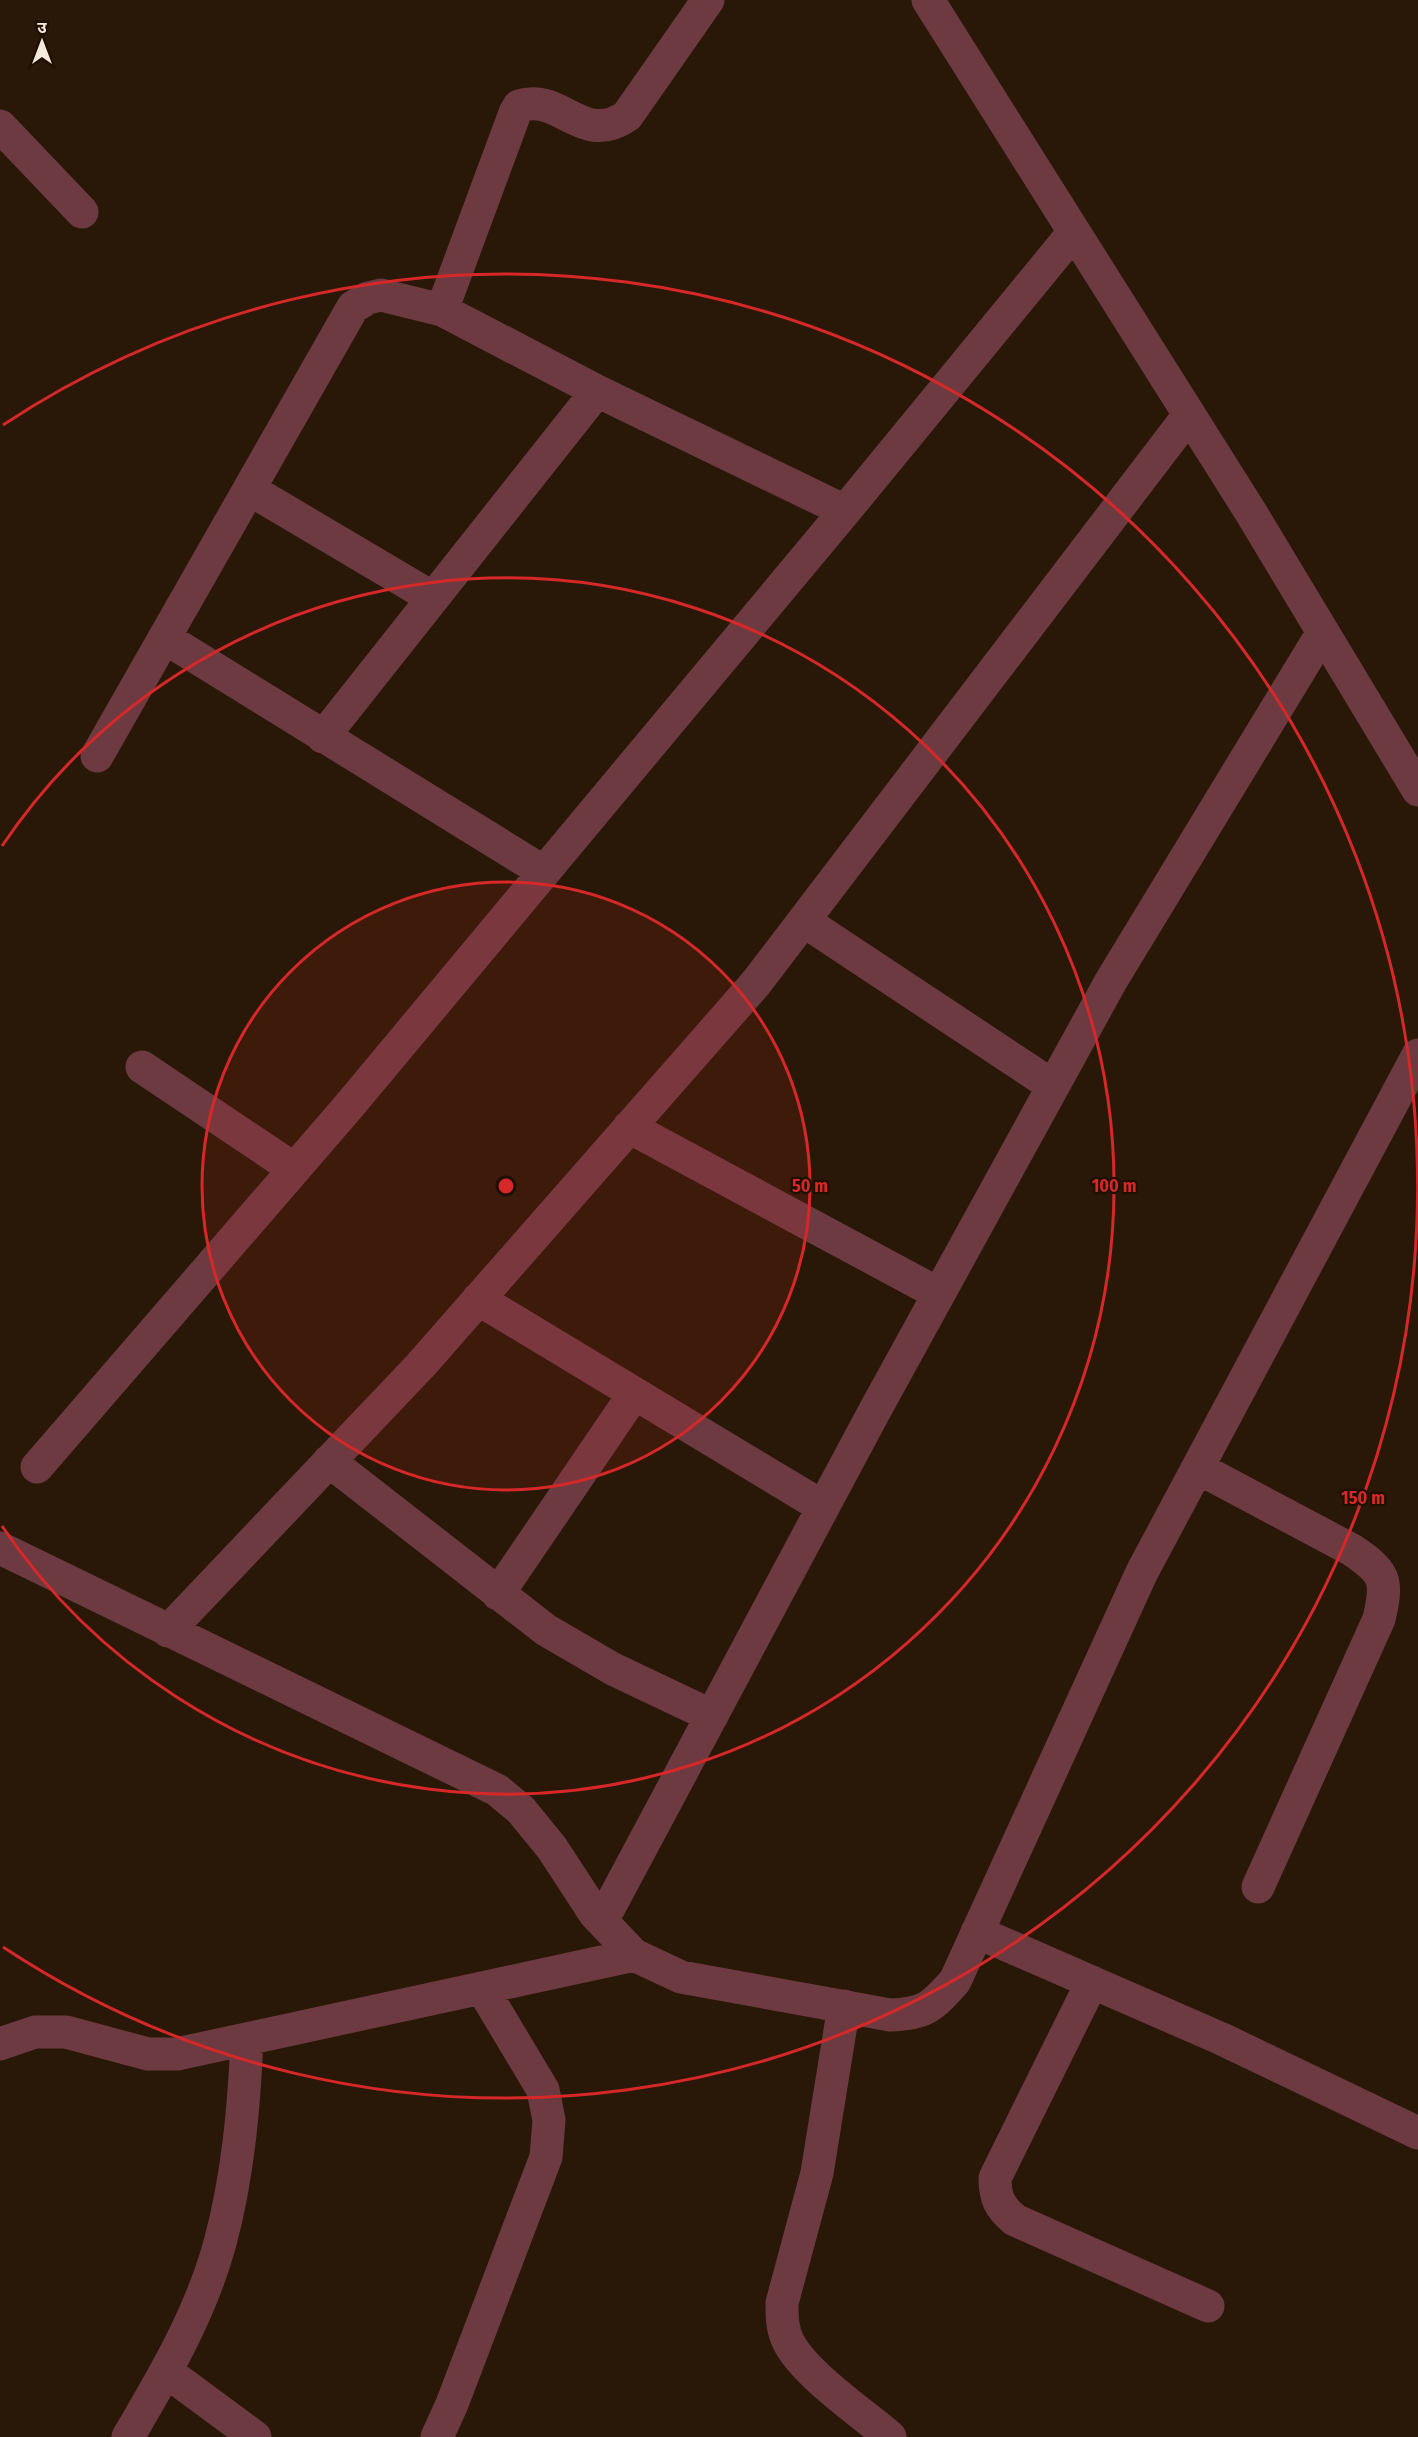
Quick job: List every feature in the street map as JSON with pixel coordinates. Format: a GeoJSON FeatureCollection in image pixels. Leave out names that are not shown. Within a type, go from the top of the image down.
{"type":"FeatureCollection","features":[{"type":"Feature","properties":{"kind":"street"},"geometry":{"type":"LineString","coordinates":[[442,310],[519,106],[529,103],[540,104],[597,128],[613,126],[627,116],[708,0]]}},
{"type":"Feature","properties":{"kind":"street"},"geometry":{"type":"LineString","coordinates":[[928,0],[1189,415],[1418,790]]}},
{"type":"Feature","properties":{"kind":"street"},"geometry":{"type":"LineString","coordinates":[[0,126],[82,212]]}},
{"type":"Feature","properties":{"kind":"street"},"geometry":{"type":"LineString","coordinates":[[37,1467],[294,1169],[544,872],[1074,232]]}},
{"type":"Feature","properties":{"kind":"street"},"geometry":{"type":"LineString","coordinates":[[97,756],[353,307],[368,298],[381,295],[442,310],[597,391],[845,511]]}},
{"type":"Feature","properties":{"kind":"street"},"geometry":{"type":"LineString","coordinates":[[323,737],[597,391]]}},
{"type":"Feature","properties":{"kind":"street"},"geometry":{"type":"LineString","coordinates":[[168,1631],[420,1366],[756,983],[1189,415]]}},
{"type":"Feature","properties":{"kind":"street"},"geometry":{"type":"LineString","coordinates":[[249,489],[433,598]]}},
{"type":"Feature","properties":{"kind":"street"},"geometry":{"type":"LineString","coordinates":[[602,1921],[823,1507],[1111,981],[1323,632]]}},
{"type":"Feature","properties":{"kind":"street"},"geometry":{"type":"LineString","coordinates":[[165,638],[544,872]]}},
{"type":"Feature","properties":{"kind":"street"},"geometry":{"type":"LineString","coordinates":[[804,921],[1053,1086]]}},
{"type":"Feature","properties":{"kind":"street"},"geometry":{"type":"LineString","coordinates":[[0,1548],[496,1790],[521,1810],[552,1848],[602,1921],[634,1955],[681,1977],[890,2014],[914,2014],[937,2002],[955,1981],[1142,1572],[1418,1054]]}},
{"type":"Feature","properties":{"kind":"street"},"geometry":{"type":"LineString","coordinates":[[142,1067],[294,1169]]}},
{"type":"Feature","properties":{"kind":"street"},"geometry":{"type":"LineString","coordinates":[[629,1127],[939,1294]]}},
{"type":"Feature","properties":{"kind":"street"},"geometry":{"type":"LineString","coordinates":[[478,1299],[823,1507]]}},
{"type":"Feature","properties":{"kind":"street"},"geometry":{"type":"LineString","coordinates":[[498,1594],[634,1394]]}},
{"type":"Feature","properties":{"kind":"street"},"geometry":{"type":"LineString","coordinates":[[329,1461],[546,1630],[613,1669],[712,1716]]}},
{"type":"Feature","properties":{"kind":"street"},"geometry":{"type":"LineString","coordinates":[[1198,1468],[1352,1550],[1374,1565],[1384,1578],[1385,1595],[1379,1619],[1258,1887]]}},
{"type":"Feature","properties":{"kind":"street"},"geometry":{"type":"LineString","coordinates":[[977,1932],[1222,2039],[1418,2133]]}},
{"type":"Feature","properties":{"kind":"street"},"geometry":{"type":"LineString","coordinates":[[0,2044],[35,2032],[66,2032],[148,2054],[177,2054],[634,1955]]}},
{"type":"Feature","properties":{"kind":"street"},"geometry":{"type":"LineString","coordinates":[[1092,1982],[995,2178],[995,2194],[1002,2210],[1016,2220],[1208,2306]]}},
{"type":"Feature","properties":{"kind":"street"},"geometry":{"type":"LineString","coordinates":[[437,2437],[452,2404],[546,2157],[549,2120],[543,2090],[482,1988]]}},
{"type":"Feature","properties":{"kind":"street"},"geometry":{"type":"LineString","coordinates":[[844,2006],[817,2173],[782,2303],[782,2322],[789,2343],[804,2364],[890,2437]]}},
{"type":"Feature","properties":{"kind":"street"},"geometry":{"type":"LineString","coordinates":[[128,2437],[167,2372],[199,2304],[220,2244],[237,2169],[247,2039]]}},
{"type":"Feature","properties":{"kind":"street"},"geometry":{"type":"LineString","coordinates":[[167,2372],[255,2437]]}}]}
